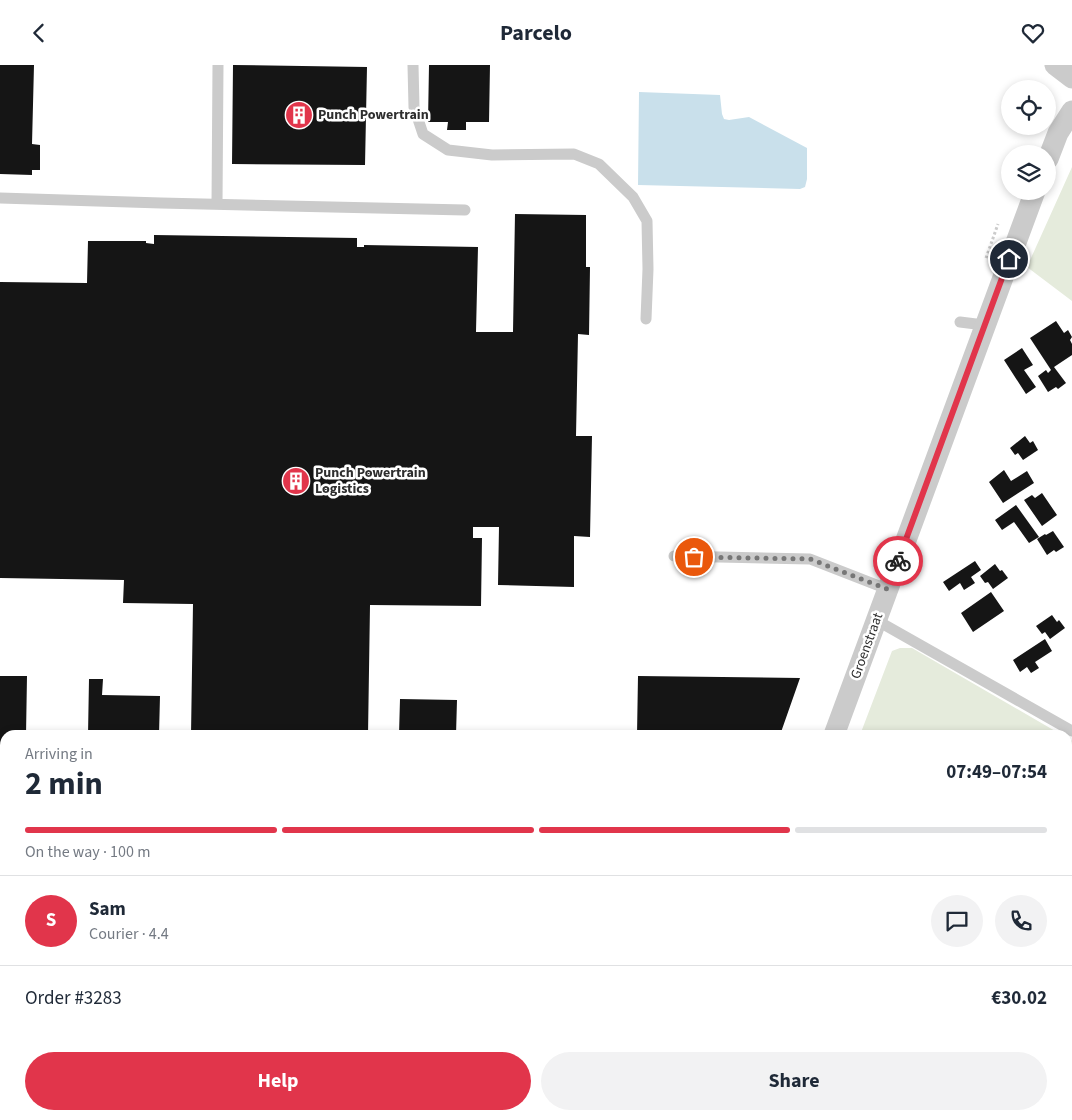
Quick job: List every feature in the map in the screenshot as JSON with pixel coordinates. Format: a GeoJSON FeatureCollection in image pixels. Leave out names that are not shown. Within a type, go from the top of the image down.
{"type":"FeatureCollection","features":[{"type":"Feature","properties":{"kind":"street"},"geometry":{"type":"LineString","coordinates":[[1055,65],[1072,78]]}},
{"type":"Feature","properties":{"kind":"street"},"geometry":{"type":"LineString","coordinates":[[1053,145],[1058,133],[1072,111]]}},
{"type":"Feature","properties":{"kind":"street","name":"Groenstraat"},"geometry":{"type":"LineString","coordinates":[[836,730],[1032,200]]}},
{"type":"Feature","properties":{"kind":"lane"},"geometry":{"type":"LineString","coordinates":[[217,204],[218,65]]}},
{"type":"Feature","properties":{"kind":"lane"},"geometry":{"type":"LineString","coordinates":[[413,65],[414,107],[423,134],[448,150],[492,155],[574,154],[599,164],[633,197],[647,221],[646,319]]}},
{"type":"Feature","properties":{"kind":"lane"},"geometry":{"type":"LineString","coordinates":[[0,198],[465,209]]}},
{"type":"Feature","properties":{"kind":"lane"},"geometry":{"type":"LineString","coordinates":[[960,322],[984,325]]}},
{"type":"Feature","properties":{"kind":"lane"},"geometry":{"type":"LineString","coordinates":[[674,556],[810,559],[887,589]]}},
{"type":"Feature","properties":{"kind":"lane"},"geometry":{"type":"LineString","coordinates":[[876,620],[1070,730]]}},
{"type":"Feature","properties":{"kind":"green space"},"geometry":{"type":"Polygon","coordinates":[[[1072,167],[1072,301],[1027,267],[1072,167]]]}},
{"type":"Feature","properties":{"kind":"green space"},"geometry":{"type":"Polygon","coordinates":[[[900,648],[912,648],[1053,730],[862,730],[892,651],[900,648]]]}},
{"type":"Feature","properties":{"kind":"water"},"geometry":{"type":"Polygon","coordinates":[[[639,92],[720,95],[724,119],[749,117],[807,148],[807,179],[805,187],[800,189],[638,185],[639,92]]]}},
{"type":"Feature","properties":{"kind":"building"},"geometry":{"type":"Polygon","coordinates":[[[0,65],[34,65],[32,144],[40,145],[40,170],[32,170],[32,175],[0,174],[0,65]]]}},
{"type":"Feature","properties":{"kind":"building","name":"Punch Powertrain"},"geometry":{"type":"Polygon","coordinates":[[[233,65],[367,67],[365,165],[232,164],[233,65]]]}},
{"type":"Feature","properties":{"kind":"building","name":"Punch Powertrain"},"geometry":{"type":"Polygon","coordinates":[[[429,65],[490,65],[489,122],[466,122],[466,130],[447,130],[448,122],[428,122],[429,65]]]}},
{"type":"Feature","properties":{"kind":"building","name":"Punch Powertrain Logistics"},"geometry":{"type":"Polygon","coordinates":[[[515,214],[586,215],[586,267],[590,267],[589,335],[578,334],[576,436],[592,436],[590,537],[574,536],[574,587],[498,585],[499,527],[473,527],[473,538],[482,538],[481,606],[370,605],[368,730],[191,730],[193,604],[123,603],[124,580],[0,578],[0,282],[87,283],[88,241],[146,241],[146,243],[154,244],[154,235],[357,238],[357,247],[364,247],[364,245],[478,247],[476,332],[513,332],[515,214]]]}},
{"type":"Feature","properties":{"kind":"building"},"geometry":{"type":"Polygon","coordinates":[[[1056,321],[1064,333],[1068,330],[1072,337],[1070,340],[1072,355],[1054,367],[1066,383],[1058,389],[1056,387],[1048,392],[1038,376],[1046,370],[1048,373],[1051,370],[1030,338],[1056,321]]]}},
{"type":"Feature","properties":{"kind":"building"},"geometry":{"type":"Polygon","coordinates":[[[1022,348],[1033,365],[1024,370],[1036,387],[1026,394],[1004,360],[1022,348]]]}},
{"type":"Feature","properties":{"kind":"building"},"geometry":{"type":"Polygon","coordinates":[[[1025,436],[1030,443],[1033,441],[1038,450],[1023,460],[1018,453],[1015,455],[1010,448],[1025,436]]]}},
{"type":"Feature","properties":{"kind":"building"},"geometry":{"type":"Polygon","coordinates":[[[1004,470],[1011,481],[1027,471],[1034,483],[1003,503],[989,482],[1004,470]]]}},
{"type":"Feature","properties":{"kind":"building"},"geometry":{"type":"Polygon","coordinates":[[[1042,493],[1057,515],[1042,526],[1024,500],[1032,495],[1035,498],[1042,493]]]}},
{"type":"Feature","properties":{"kind":"building"},"geometry":{"type":"Polygon","coordinates":[[[1016,505],[1039,537],[1029,543],[1014,522],[1002,530],[995,520],[1016,505]]]}},
{"type":"Feature","properties":{"kind":"building"},"geometry":{"type":"Polygon","coordinates":[[[1053,531],[1064,547],[1056,552],[1054,550],[1047,555],[1037,539],[1053,531]]]}},
{"type":"Feature","properties":{"kind":"building"},"geometry":{"type":"Polygon","coordinates":[[[975,561],[981,570],[971,577],[975,583],[964,590],[960,583],[949,591],[943,582],[975,561]]]}},
{"type":"Feature","properties":{"kind":"building"},"geometry":{"type":"Polygon","coordinates":[[[995,564],[1008,578],[993,589],[980,576],[995,564]]]}},
{"type":"Feature","properties":{"kind":"building"},"geometry":{"type":"Polygon","coordinates":[[[991,592],[1004,611],[973,632],[961,613],[991,592]]]}},
{"type":"Feature","properties":{"kind":"building"},"geometry":{"type":"Polygon","coordinates":[[[1052,615],[1065,628],[1050,639],[1045,632],[1042,634],[1036,626],[1052,615]]]}},
{"type":"Feature","properties":{"kind":"building"},"geometry":{"type":"Polygon","coordinates":[[[1045,639],[1052,651],[1035,662],[1039,668],[1031,673],[1027,667],[1020,672],[1013,660],[1045,639]]]}},
{"type":"Feature","properties":{"kind":"building"},"geometry":{"type":"Polygon","coordinates":[[[0,676],[27,676],[26,730],[0,730],[0,676]]]}},
{"type":"Feature","properties":{"kind":"building"},"geometry":{"type":"Polygon","coordinates":[[[638,676],[800,678],[782,730],[637,730],[638,676]]]}},
{"type":"Feature","properties":{"kind":"building"},"geometry":{"type":"Polygon","coordinates":[[[89,679],[103,679],[102,695],[160,696],[159,730],[88,730],[89,679]]]}},
{"type":"Feature","properties":{"kind":"building"},"geometry":{"type":"Polygon","coordinates":[[[400,699],[457,700],[456,730],[399,730],[400,699]]]}},
{"type":"Feature","properties":{"kind":"way so far"},"geometry":{"type":"LineString","coordinates":[[694,557],[810,559],[887,589],[898,561]]}},
{"type":"Feature","properties":{"kind":"place","name":"Punch Powertrain"},"geometry":{"type":"Point","coordinates":[299,115]}},
{"type":"Feature","properties":{"kind":"place","name":"Punch Powertrain Logistics"},"geometry":{"type":"Point","coordinates":[296,481]}},
{"type":"Feature","properties":{"kind":"route"},"geometry":{"type":"LineString","coordinates":[[898,561],[1009,259]]}}]}
